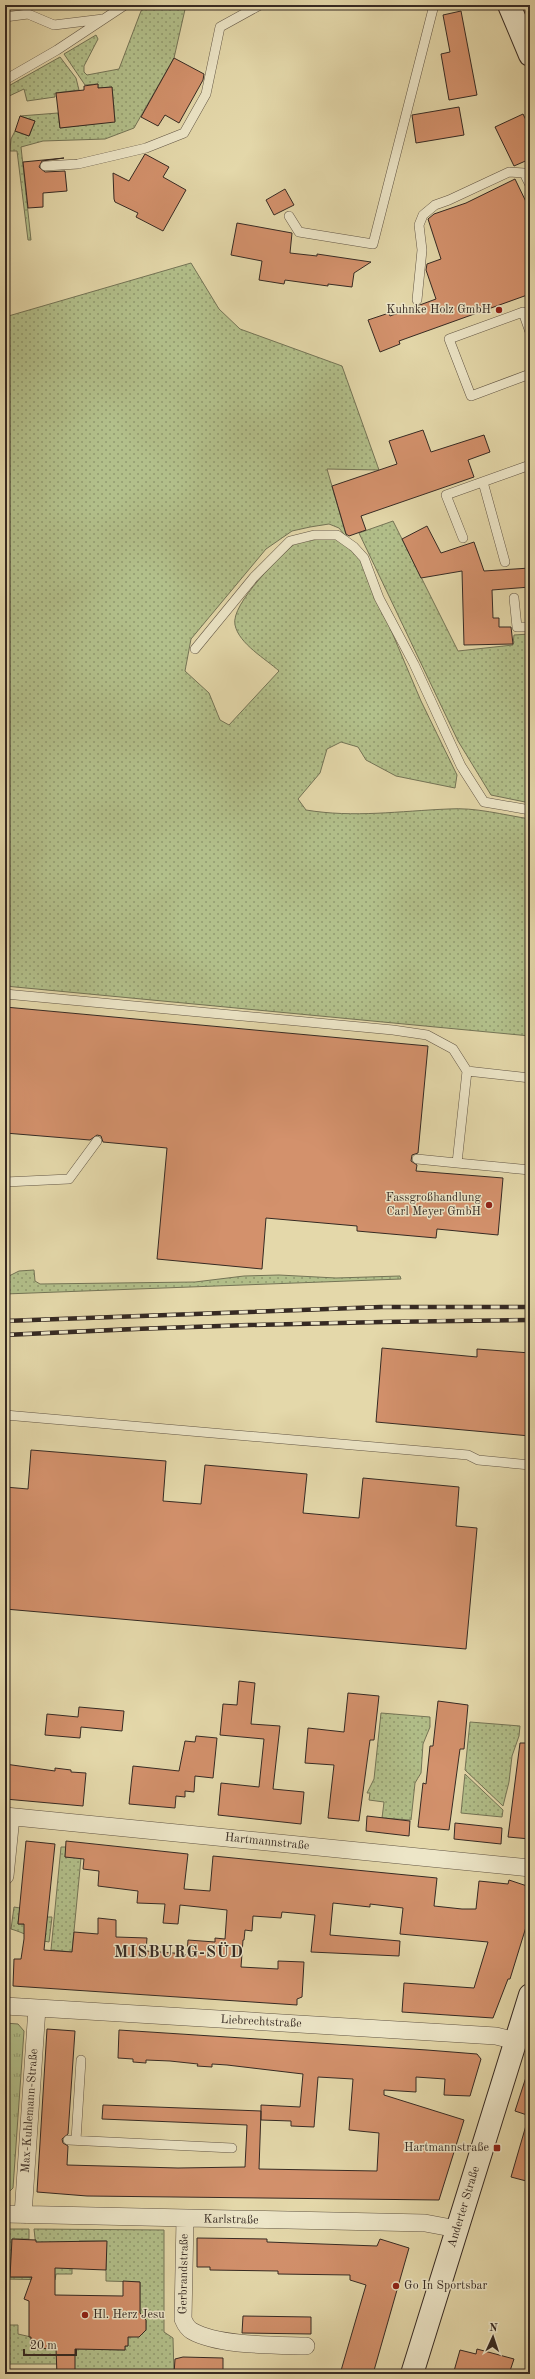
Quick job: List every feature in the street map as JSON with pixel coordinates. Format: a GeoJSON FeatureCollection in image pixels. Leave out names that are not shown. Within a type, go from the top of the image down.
{"type":"FeatureCollection","features":[{"type":"Feature","properties":{"kind":"main road"},"geometry":{"type":"LineString","coordinates":[[509,5],[530,55]]}},
{"type":"Feature","properties":{"kind":"main road","name":"Anderter Straße"},"geometry":{"type":"LineString","coordinates":[[412,2374],[530,1995]]}},
{"type":"Feature","properties":{"kind":"street","name":"Hartmannstraße"},"geometry":{"type":"LineString","coordinates":[[8,1817],[530,1868]]}},
{"type":"Feature","properties":{"kind":"street"},"geometry":{"type":"LineString","coordinates":[[5,1876],[8,1817]]}},
{"type":"Feature","properties":{"kind":"street","name":"Liebrechtstraße"},"geometry":{"type":"LineString","coordinates":[[5,2006],[496,2036],[516,2041]]}},
{"type":"Feature","properties":{"kind":"street","name":"Max-Kuhlemann-Straße"},"geometry":{"type":"LineString","coordinates":[[23,2215],[33,2138],[37,2008]]}},
{"type":"Feature","properties":{"kind":"street","name":"Karlstraße"},"geometry":{"type":"LineString","coordinates":[[5,2214],[425,2223],[457,2229]]}},
{"type":"Feature","properties":{"kind":"street","name":"Gerbrandstraße"},"geometry":{"type":"LineString","coordinates":[[185,2219],[183,2319],[187,2326],[204,2336],[228,2341],[306,2346]]}},
{"type":"Feature","properties":{"kind":"lane"},"geometry":{"type":"LineString","coordinates":[[5,80],[107,19],[126,5]]}},
{"type":"Feature","properties":{"kind":"lane"},"geometry":{"type":"LineString","coordinates":[[45,166],[78,164],[146,148],[184,133],[206,94],[220,27],[260,5]]}},
{"type":"Feature","properties":{"kind":"lane"},"geometry":{"type":"LineString","coordinates":[[289,216],[299,232],[373,244],[434,5]]}},
{"type":"Feature","properties":{"kind":"lane"},"geometry":{"type":"LineString","coordinates":[[5,17],[28,14],[54,25],[107,19]]}},
{"type":"Feature","properties":{"kind":"lane"},"geometry":{"type":"LineString","coordinates":[[417,300],[422,250],[420,225],[427,211],[434,205],[449,200],[509,172],[524,173],[530,186]]}},
{"type":"Feature","properties":{"kind":"lane"},"geometry":{"type":"LineString","coordinates":[[530,332],[528,320],[522,312],[450,339],[471,396],[530,374]]}},
{"type":"Feature","properties":{"kind":"lane"},"geometry":{"type":"LineString","coordinates":[[463,538],[446,495],[530,465]]}},
{"type":"Feature","properties":{"kind":"lane"},"geometry":{"type":"LineString","coordinates":[[483,482],[504,562]]}},
{"type":"Feature","properties":{"kind":"lane"},"geometry":{"type":"LineString","coordinates":[[195,649],[254,577],[290,541],[314,535],[337,535],[354,547],[364,558],[379,598],[414,664],[461,766],[484,802],[530,810]]}},
{"type":"Feature","properties":{"kind":"lane"},"geometry":{"type":"LineString","coordinates":[[514,598],[517,627],[530,627]]}},
{"type":"Feature","properties":{"kind":"lane"},"geometry":{"type":"LineString","coordinates":[[5,994],[393,1030],[427,1035],[453,1049],[467,1072],[457,1163]]}},
{"type":"Feature","properties":{"kind":"lane"},"geometry":{"type":"LineString","coordinates":[[467,1072],[530,1078]]}},
{"type":"Feature","properties":{"kind":"lane"},"geometry":{"type":"LineString","coordinates":[[5,1182],[69,1179],[97,1141]]}},
{"type":"Feature","properties":{"kind":"lane"},"geometry":{"type":"LineString","coordinates":[[417,1159],[530,1170]]}},
{"type":"Feature","properties":{"kind":"lane"},"geometry":{"type":"LineString","coordinates":[[5,1415],[460,1454],[468,1455],[478,1460],[530,1465]]}},
{"type":"Feature","properties":{"kind":"lane"},"geometry":{"type":"LineString","coordinates":[[81,2060],[72,2140],[232,2148]]}},
{"type":"Feature","properties":{"kind":"green space"},"geometry":{"type":"Polygon","coordinates":[[[150,5],[186,5],[174,58],[134,128],[105,139],[43,141],[21,147],[31,240],[28,240],[17,151],[10,151],[11,139],[15,131],[29,136],[35,121],[20,116],[58,113],[60,128],[115,121],[112,87],[98,88],[98,84],[85,85],[64,54],[96,35],[98,39],[84,66],[84,72],[87,75],[119,69],[141,11],[150,5]]]}},
{"type":"Feature","properties":{"kind":"green space"},"geometry":{"type":"Polygon","coordinates":[[[60,57],[76,78],[79,90],[55,93],[55,97],[27,101],[24,89],[5,98],[5,88],[60,57]]]}},
{"type":"Feature","properties":{"kind":"green space"},"geometry":{"type":"Polygon","coordinates":[[[191,263],[219,309],[240,329],[342,366],[379,470],[327,469],[347,538],[339,528],[329,524],[292,531],[266,549],[191,639],[185,671],[209,693],[220,720],[229,725],[279,671],[247,645],[242,639],[235,625],[236,616],[240,605],[259,580],[298,541],[336,538],[358,552],[421,701],[457,775],[455,788],[396,776],[366,760],[358,747],[341,742],[327,749],[320,773],[298,799],[306,810],[342,814],[469,809],[530,819],[530,1036],[5,986],[5,317],[191,263]]]}},
{"type":"Feature","properties":{"kind":"green space"},"geometry":{"type":"Polygon","coordinates":[[[393,521],[458,651],[513,645],[514,635],[530,634],[530,803],[491,795],[458,741],[359,533],[393,521]]]}},
{"type":"Feature","properties":{"kind":"green space"},"geometry":{"type":"Polygon","coordinates":[[[34,1270],[35,1281],[40,1284],[195,1282],[244,1276],[279,1275],[336,1278],[400,1276],[401,1279],[5,1294],[5,1278],[19,1271],[34,1270]]]}},
{"type":"Feature","properties":{"kind":"green space"},"geometry":{"type":"Polygon","coordinates":[[[381,1713],[430,1717],[430,1727],[423,1744],[421,1773],[415,1783],[411,1820],[382,1818],[384,1802],[369,1800],[370,1793],[367,1793],[374,1779],[381,1713]]]}},
{"type":"Feature","properties":{"kind":"green space"},"geometry":{"type":"Polygon","coordinates":[[[470,1722],[520,1726],[519,1736],[512,1756],[509,1782],[503,1806],[465,1770],[470,1722]]]}},
{"type":"Feature","properties":{"kind":"green space"},"geometry":{"type":"Polygon","coordinates":[[[465,1774],[503,1810],[502,1817],[461,1813],[465,1774]]]}},
{"type":"Feature","properties":{"kind":"green space"},"geometry":{"type":"Polygon","coordinates":[[[61,1847],[66,1847],[65,1857],[81,1858],[72,1952],[51,1950],[61,1847]]]}},
{"type":"Feature","properties":{"kind":"green space"},"geometry":{"type":"Polygon","coordinates":[[[14,1907],[20,1908],[18,1924],[46,1926],[47,1917],[52,1917],[49,1942],[39,1940],[11,1929],[14,1907]]]}},
{"type":"Feature","properties":{"kind":"green space"},"geometry":{"type":"Polygon","coordinates":[[[5,2023],[18,2024],[24,2031],[13,2188],[9,2192],[5,2192],[5,2023]]]}},
{"type":"Feature","properties":{"kind":"green space"},"geometry":{"type":"Polygon","coordinates":[[[5,2229],[29,2229],[29,2239],[12,2239],[10,2277],[53,2278],[53,2267],[72,2267],[72,2274],[56,2274],[55,2280],[5,2279],[5,2229]]]}},
{"type":"Feature","properties":{"kind":"green space"},"geometry":{"type":"Polygon","coordinates":[[[34,2229],[164,2230],[164,2332],[173,2338],[174,2374],[57,2374],[57,2364],[5,2364],[5,2325],[18,2325],[18,2334],[31,2337],[31,2348],[125,2350],[125,2346],[128,2346],[128,2337],[139,2336],[146,2329],[146,2320],[140,2313],[140,2282],[106,2281],[106,2241],[79,2241],[79,2243],[36,2247],[34,2229]]]}},
{"type":"Feature","properties":{"kind":"building"},"geometry":{"type":"Polygon","coordinates":[[[461,11],[477,95],[449,100],[441,54],[450,52],[443,15],[461,11]]]}},
{"type":"Feature","properties":{"kind":"building"},"geometry":{"type":"Polygon","coordinates":[[[174,58],[204,74],[203,80],[179,123],[165,115],[158,126],[141,117],[174,58]]]}},
{"type":"Feature","properties":{"kind":"building"},"geometry":{"type":"Polygon","coordinates":[[[98,84],[98,88],[112,87],[115,122],[60,128],[56,93],[84,90],[84,86],[98,84]]]}},
{"type":"Feature","properties":{"kind":"building"},"geometry":{"type":"Polygon","coordinates":[[[459,107],[464,135],[416,143],[412,115],[459,107]]]}},
{"type":"Feature","properties":{"kind":"building"},"geometry":{"type":"Polygon","coordinates":[[[523,114],[530,128],[530,159],[514,166],[495,127],[523,114]]]}},
{"type":"Feature","properties":{"kind":"building"},"geometry":{"type":"Polygon","coordinates":[[[20,116],[35,121],[29,136],[15,131],[20,116]]]}},
{"type":"Feature","properties":{"kind":"building"},"geometry":{"type":"Polygon","coordinates":[[[145,154],[169,167],[163,177],[186,190],[163,231],[136,217],[138,213],[115,202],[114,199],[113,173],[129,181],[145,154]]]}},
{"type":"Feature","properties":{"kind":"building"},"geometry":{"type":"Polygon","coordinates":[[[64,158],[42,161],[39,167],[45,172],[65,171],[67,191],[43,193],[43,207],[28,208],[23,162],[64,158]]]}},
{"type":"Feature","properties":{"kind":"building"},"geometry":{"type":"Polygon","coordinates":[[[515,179],[530,210],[530,294],[399,341],[400,344],[380,352],[368,320],[389,313],[390,316],[436,299],[426,270],[427,264],[441,259],[428,219],[434,214],[466,203],[515,179]]]}},
{"type":"Feature","properties":{"kind":"building"},"geometry":{"type":"Polygon","coordinates":[[[285,189],[294,205],[274,215],[266,200],[285,189]]]}},
{"type":"Feature","properties":{"kind":"building"},"geometry":{"type":"Polygon","coordinates":[[[237,223],[292,233],[290,253],[317,256],[317,254],[371,262],[354,273],[352,287],[328,284],[328,286],[285,280],[284,284],[259,280],[262,261],[231,255],[237,223]]]}},
{"type":"Feature","properties":{"kind":"building"},"geometry":{"type":"Polygon","coordinates":[[[423,430],[431,452],[484,435],[490,452],[468,460],[474,477],[361,516],[366,530],[349,536],[346,534],[332,486],[397,464],[389,441],[423,430]]]}},
{"type":"Feature","properties":{"kind":"building"},"geometry":{"type":"Polygon","coordinates":[[[427,526],[441,553],[474,542],[484,571],[530,568],[530,587],[492,590],[493,618],[499,618],[499,627],[511,627],[513,644],[464,645],[462,571],[421,578],[402,539],[427,526]]]}},
{"type":"Feature","properties":{"kind":"building"},"geometry":{"type":"Polygon","coordinates":[[[5,1007],[428,1046],[418,1153],[412,1155],[411,1161],[417,1165],[416,1171],[503,1178],[498,1235],[437,1229],[436,1238],[357,1231],[357,1226],[266,1218],[262,1269],[157,1259],[167,1148],[103,1142],[101,1136],[97,1135],[90,1140],[5,1133],[5,1007]]]}},
{"type":"Feature","properties":{"kind":"building"},"geometry":{"type":"Polygon","coordinates":[[[382,1348],[477,1357],[477,1349],[530,1353],[530,1436],[376,1422],[382,1348]]]}},
{"type":"Feature","properties":{"kind":"building"},"geometry":{"type":"Polygon","coordinates":[[[31,1450],[166,1461],[163,1501],[201,1504],[205,1465],[307,1474],[303,1513],[359,1518],[363,1478],[459,1487],[456,1526],[477,1528],[466,1649],[5,1609],[5,1487],[28,1489],[31,1450]]]}},
{"type":"Feature","properties":{"kind":"building"},"geometry":{"type":"Polygon","coordinates":[[[239,1681],[255,1683],[251,1724],[280,1726],[273,1789],[304,1792],[301,1824],[218,1815],[221,1783],[259,1787],[264,1739],[220,1735],[223,1704],[237,1705],[239,1681]]]}},
{"type":"Feature","properties":{"kind":"building"},"geometry":{"type":"Polygon","coordinates":[[[348,1693],[379,1696],[374,1740],[370,1740],[359,1821],[328,1818],[334,1765],[305,1763],[308,1728],[344,1732],[348,1693]]]}},
{"type":"Feature","properties":{"kind":"building"},"geometry":{"type":"Polygon","coordinates":[[[438,1701],[468,1705],[464,1749],[460,1749],[449,1830],[418,1827],[423,1783],[426,1784],[430,1746],[433,1746],[438,1701]]]}},
{"type":"Feature","properties":{"kind":"building"},"geometry":{"type":"Polygon","coordinates":[[[79,1707],[124,1711],[122,1731],[81,1727],[80,1738],[45,1735],[47,1714],[78,1717],[79,1707]]]}},
{"type":"Feature","properties":{"kind":"building"},"geometry":{"type":"Polygon","coordinates":[[[196,1736],[217,1738],[213,1778],[195,1776],[194,1792],[185,1791],[185,1797],[176,1796],[175,1808],[129,1804],[133,1766],[179,1771],[185,1741],[195,1742],[196,1736]]]}},
{"type":"Feature","properties":{"kind":"building"},"geometry":{"type":"Polygon","coordinates":[[[520,1743],[530,1743],[530,1839],[508,1837],[520,1743]]]}},
{"type":"Feature","properties":{"kind":"building"},"geometry":{"type":"Polygon","coordinates":[[[5,1764],[55,1771],[55,1768],[71,1770],[71,1772],[86,1773],[83,1806],[5,1799],[5,1764]]]}},
{"type":"Feature","properties":{"kind":"building"},"geometry":{"type":"Polygon","coordinates":[[[367,1816],[410,1821],[409,1836],[366,1831],[367,1816]]]}},
{"type":"Feature","properties":{"kind":"building"},"geometry":{"type":"Polygon","coordinates":[[[455,1823],[502,1828],[501,1844],[454,1839],[455,1823]]]}},
{"type":"Feature","properties":{"kind":"building"},"geometry":{"type":"Polygon","coordinates":[[[26,1841],[55,1844],[44,1950],[72,1952],[74,1932],[98,1934],[98,1918],[116,1920],[116,1937],[147,1938],[146,1951],[187,1954],[188,1940],[215,1942],[215,1938],[225,1939],[227,1910],[180,1905],[178,1924],[163,1923],[165,1904],[137,1903],[138,1891],[98,1886],[99,1871],[83,1869],[84,1859],[65,1857],[66,1841],[188,1854],[184,1889],[210,1891],[213,1856],[437,1878],[434,1906],[462,1909],[476,1909],[479,1881],[508,1884],[509,1880],[530,1887],[530,1914],[510,1979],[508,1979],[493,2018],[402,2012],[404,1983],[474,1988],[488,1942],[400,1934],[403,1908],[370,1904],[370,1907],[333,1903],[330,1935],[400,1941],[399,1956],[311,1952],[315,1915],[282,1912],[281,1918],[253,1916],[252,1931],[245,1930],[241,1967],[278,1969],[278,1961],[304,1962],[302,1997],[297,1999],[297,2005],[13,1986],[14,1959],[21,1959],[24,1939],[24,1924],[18,1924],[26,1841]]]}},
{"type":"Feature","properties":{"kind":"building"},"geometry":{"type":"Polygon","coordinates":[[[47,2029],[75,2031],[68,2134],[62,2139],[63,2143],[68,2146],[67,2165],[178,2168],[245,2167],[247,2125],[102,2119],[103,2105],[261,2111],[261,2105],[300,2107],[303,2074],[227,2065],[212,2064],[212,2067],[170,2061],[146,2060],[146,2063],[133,2062],[133,2059],[118,2058],[119,2030],[477,2054],[481,2059],[470,2096],[444,2095],[445,2079],[416,2077],[416,2092],[384,2090],[384,2095],[464,2120],[439,2200],[87,2196],[37,2192],[47,2029]],[[318,2077],[314,2127],[291,2126],[291,2121],[261,2120],[261,2111],[259,2169],[377,2171],[379,2133],[349,2130],[353,2079],[318,2077]]]}},
{"type":"Feature","properties":{"kind":"building"},"geometry":{"type":"Polygon","coordinates":[[[527,2074],[530,2074],[530,2116],[515,2111],[527,2074]]]}},
{"type":"Feature","properties":{"kind":"building"},"geometry":{"type":"Polygon","coordinates":[[[527,2122],[530,2122],[530,2182],[511,2177],[527,2122]]]}},
{"type":"Feature","properties":{"kind":"building"},"geometry":{"type":"Polygon","coordinates":[[[197,2238],[267,2239],[267,2242],[377,2246],[380,2239],[409,2248],[373,2374],[340,2374],[366,2285],[350,2280],[350,2275],[278,2274],[278,2271],[210,2270],[210,2267],[197,2267],[197,2238]]]}},
{"type":"Feature","properties":{"kind":"building","name":"Hl. Herz Jesu"},"geometry":{"type":"Polygon","coordinates":[[[12,2239],[36,2240],[36,2242],[107,2241],[106,2270],[55,2268],[55,2295],[123,2296],[123,2281],[140,2282],[140,2313],[146,2320],[146,2330],[139,2337],[128,2337],[128,2346],[125,2346],[125,2350],[75,2349],[75,2374],[57,2374],[56,2349],[31,2348],[31,2337],[29,2337],[29,2301],[24,2299],[32,2277],[10,2277],[12,2239]]]}},
{"type":"Feature","properties":{"kind":"building"},"geometry":{"type":"Polygon","coordinates":[[[243,2316],[311,2317],[311,2334],[242,2333],[243,2316]]]}},
{"type":"Feature","properties":{"kind":"building"},"geometry":{"type":"Polygon","coordinates":[[[477,2349],[514,2359],[509,2374],[464,2374],[454,2371],[460,2350],[476,2354],[477,2349]]]}},
{"type":"Feature","properties":{"kind":"building"},"geometry":{"type":"Polygon","coordinates":[[[183,2357],[223,2358],[223,2374],[174,2374],[175,2359],[183,2357]]]}},
{"type":"Feature","properties":{"kind":"railway"},"geometry":{"type":"LineString","coordinates":[[5,1321],[381,1307],[530,1307]]}},
{"type":"Feature","properties":{"kind":"railway"},"geometry":{"type":"LineString","coordinates":[[5,1335],[268,1324],[530,1320]]}},
{"type":"Feature","properties":{"kind":"place","name":"Kuhnke Holz GmbH"},"geometry":{"type":"Point","coordinates":[499,310]}},
{"type":"Feature","properties":{"kind":"place","name":"Fassgroßhandlung Carl Meyer GmbH"},"geometry":{"type":"Point","coordinates":[489,1205]}},
{"type":"Feature","properties":{"kind":"place","name":"Hartmannstraße"},"geometry":{"type":"Point","coordinates":[497,2148]}},
{"type":"Feature","properties":{"kind":"place","name":"Go In Sportsbar"},"geometry":{"type":"Point","coordinates":[396,2286]}},
{"type":"Feature","properties":{"kind":"place","name":"Hl. Herz Jesu"},"geometry":{"type":"Point","coordinates":[85,2315]}},
{"type":"Feature","properties":{"kind":"district","name":"MISBURG-SÜD"},"geometry":{"type":"Point","coordinates":[179,1953]}}]}
